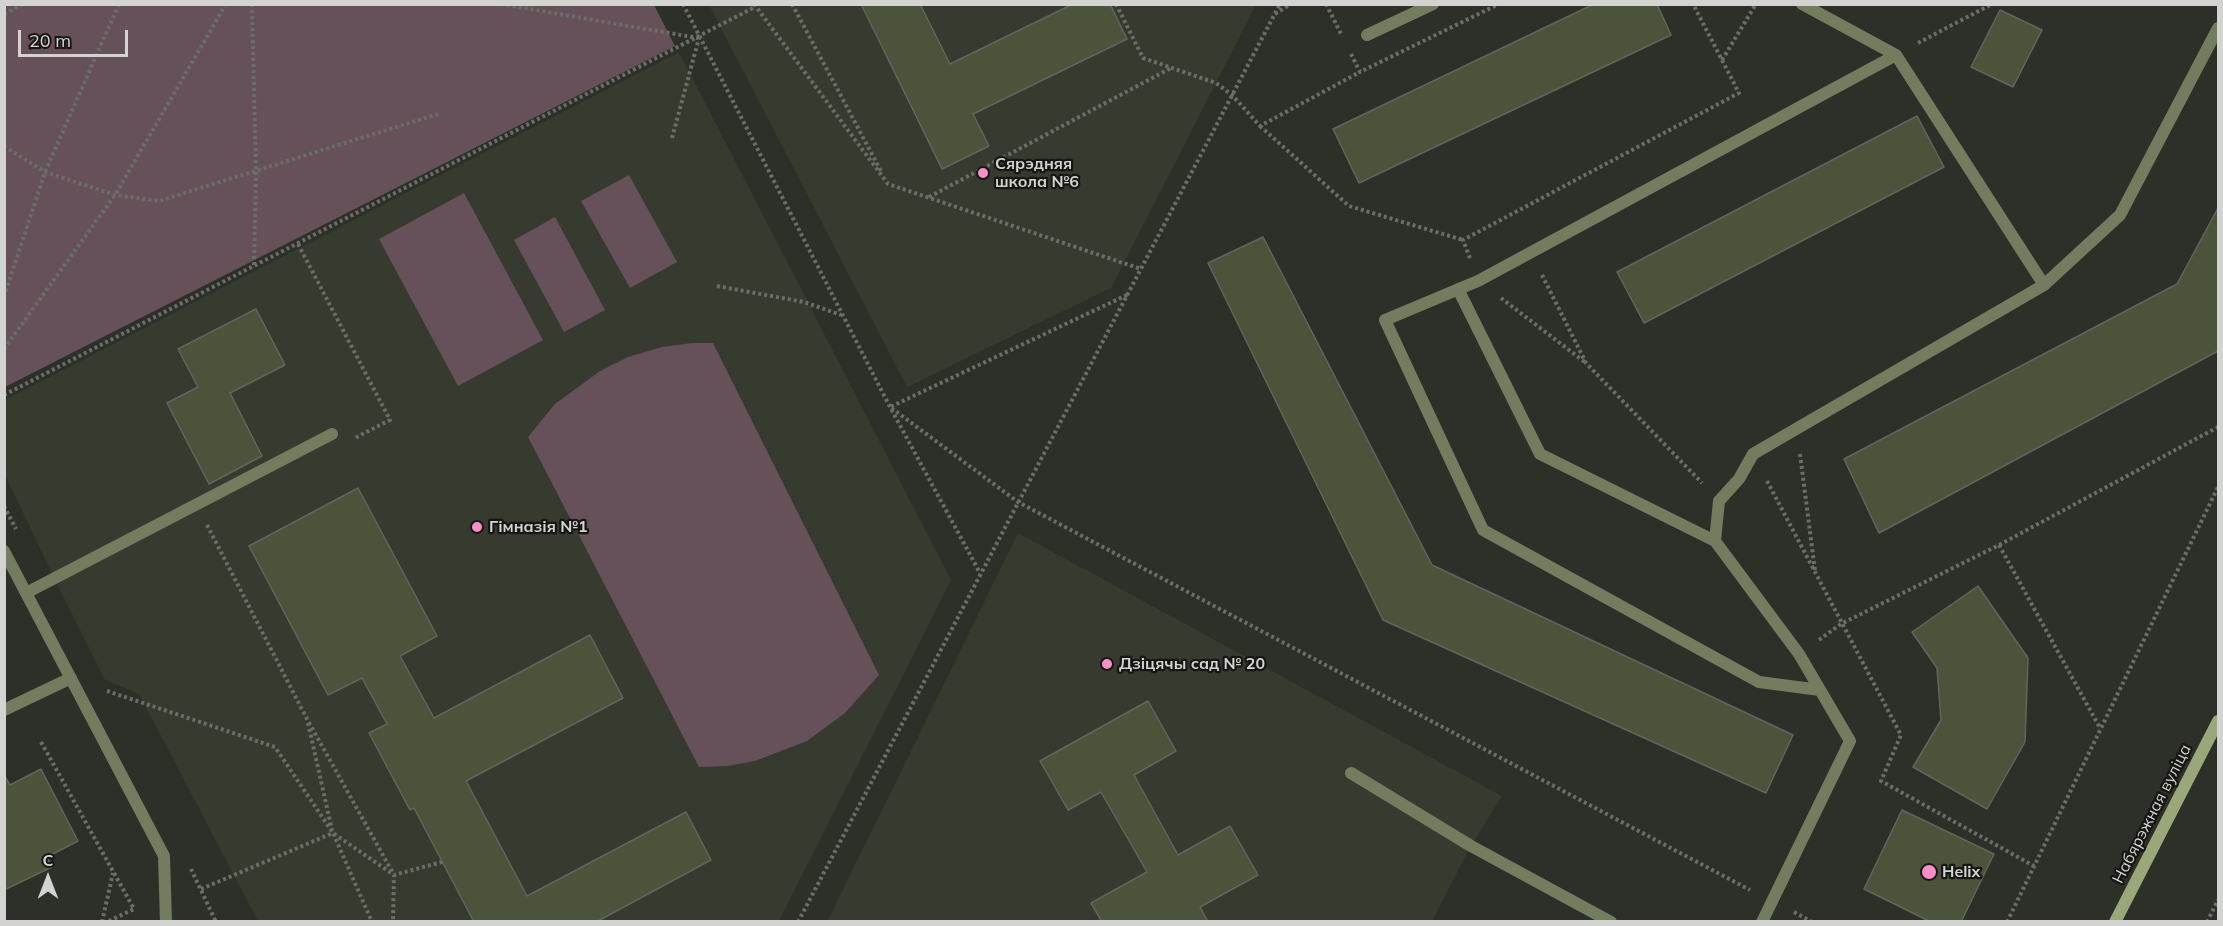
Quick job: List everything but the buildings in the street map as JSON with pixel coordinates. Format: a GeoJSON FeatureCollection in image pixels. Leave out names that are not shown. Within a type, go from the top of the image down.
{"type":"FeatureCollection","features":[{"type":"Feature","properties":{"kind":"main road","name":"Набярэжная вуліца"},"geometry":{"type":"LineString","coordinates":[[2115,921],[2218,721]]}},
{"type":"Feature","properties":{"kind":"lane"},"geometry":{"type":"LineString","coordinates":[[1367,35],[1433,4]]}},
{"type":"Feature","properties":{"kind":"lane"},"geometry":{"type":"LineString","coordinates":[[1802,4],[1896,55],[2044,285]]}},
{"type":"Feature","properties":{"kind":"lane"},"geometry":{"type":"LineString","coordinates":[[1715,540],[1719,501],[1739,479],[1753,454],[2044,285],[2120,215],[2218,28]]}},
{"type":"Feature","properties":{"kind":"lane"},"geometry":{"type":"LineString","coordinates":[[1820,690],[1759,682],[1483,530],[1385,320],[1458,290],[1896,55]]}},
{"type":"Feature","properties":{"kind":"lane"},"geometry":{"type":"LineString","coordinates":[[1458,290],[1540,454],[1715,540],[1799,654],[1851,741],[1762,921]]}},
{"type":"Feature","properties":{"kind":"lane"},"geometry":{"type":"LineString","coordinates":[[26,593],[333,434]]}},
{"type":"Feature","properties":{"kind":"lane"},"geometry":{"type":"LineString","coordinates":[[4,551],[164,856],[166,921]]}},
{"type":"Feature","properties":{"kind":"lane"},"geometry":{"type":"LineString","coordinates":[[4,710],[71,678]]}},
{"type":"Feature","properties":{"kind":"lane"},"geometry":{"type":"LineString","coordinates":[[1351,773],[1471,846],[1611,921]]}},
{"type":"Feature","properties":{"kind":"path"},"geometry":{"type":"LineString","coordinates":[[4,14],[23,4]]}},
{"type":"Feature","properties":{"kind":"path"},"geometry":{"type":"LineString","coordinates":[[4,297],[45,172],[119,4]]}},
{"type":"Feature","properties":{"kind":"path"},"geometry":{"type":"LineString","coordinates":[[4,349],[115,195],[226,4]]}},
{"type":"Feature","properties":{"kind":"path"},"geometry":{"type":"LineString","coordinates":[[252,4],[256,172],[254,266]]}},
{"type":"Feature","properties":{"kind":"path"},"geometry":{"type":"LineString","coordinates":[[501,4],[699,38]]}},
{"type":"Feature","properties":{"kind":"path"},"geometry":{"type":"LineString","coordinates":[[683,4],[890,407],[981,573]]}},
{"type":"Feature","properties":{"kind":"path"},"geometry":{"type":"LineString","coordinates":[[792,4],[888,184]]}},
{"type":"Feature","properties":{"kind":"path"},"geometry":{"type":"LineString","coordinates":[[1116,4],[1143,58],[1216,83],[1232,95],[1260,126],[1349,206],[1462,240]]}},
{"type":"Feature","properties":{"kind":"path"},"geometry":{"type":"LineString","coordinates":[[798,921],[1280,4]]}},
{"type":"Feature","properties":{"kind":"path"},"geometry":{"type":"LineString","coordinates":[[1274,15],[1292,4]]}},
{"type":"Feature","properties":{"kind":"path"},"geometry":{"type":"LineString","coordinates":[[1722,60],[1756,4]]}},
{"type":"Feature","properties":{"kind":"path"},"geometry":{"type":"LineString","coordinates":[[1896,55],[1992,4]]}},
{"type":"Feature","properties":{"kind":"path"},"geometry":{"type":"LineString","coordinates":[[4,394],[699,38],[754,6],[888,184],[1141,269]]}},
{"type":"Feature","properties":{"kind":"path"},"geometry":{"type":"LineString","coordinates":[[672,138],[699,38]]}},
{"type":"Feature","properties":{"kind":"path"},"geometry":{"type":"LineString","coordinates":[[928,197],[1171,68]]}},
{"type":"Feature","properties":{"kind":"path"},"geometry":{"type":"LineString","coordinates":[[1260,126],[1360,72]]}},
{"type":"Feature","properties":{"kind":"path"},"geometry":{"type":"LineString","coordinates":[[4,147],[45,172],[115,195],[159,201],[438,114]]}},
{"type":"Feature","properties":{"kind":"path"},"geometry":{"type":"LineString","coordinates":[[1531,252],[1586,363],[1719,501]]}},
{"type":"Feature","properties":{"kind":"path"},"geometry":{"type":"LineString","coordinates":[[717,286],[804,302],[842,315]]}},
{"type":"Feature","properties":{"kind":"path"},"geometry":{"type":"LineString","coordinates":[[890,407],[1127,296]]}},
{"type":"Feature","properties":{"kind":"path"},"geometry":{"type":"LineString","coordinates":[[890,407],[1018,502],[1772,901]]}},
{"type":"Feature","properties":{"kind":"path"},"geometry":{"type":"LineString","coordinates":[[1799,654],[1841,624],[1999,545],[2218,427]]}},
{"type":"Feature","properties":{"kind":"path"},"geometry":{"type":"LineString","coordinates":[[1797,428],[1816,575]]}},
{"type":"Feature","properties":{"kind":"path"},"geometry":{"type":"LineString","coordinates":[[1753,454],[1900,735],[1881,781],[2034,866]]}},
{"type":"Feature","properties":{"kind":"path"},"geometry":{"type":"LineString","coordinates":[[2007,921],[2218,487]]}},
{"type":"Feature","properties":{"kind":"path"},"geometry":{"type":"LineString","coordinates":[[202,516],[307,719],[394,875],[393,921]]}},
{"type":"Feature","properties":{"kind":"path"},"geometry":{"type":"LineString","coordinates":[[1999,545],[2101,729]]}},
{"type":"Feature","properties":{"kind":"path"},"geometry":{"type":"LineString","coordinates":[[106,691],[275,747],[333,833],[372,921]]}},
{"type":"Feature","properties":{"kind":"path"},"geometry":{"type":"LineString","coordinates":[[307,719],[333,833],[394,875],[442,862]]}},
{"type":"Feature","properties":{"kind":"path"},"geometry":{"type":"LineString","coordinates":[[41,742],[134,909],[105,921]]}},
{"type":"Feature","properties":{"kind":"path"},"geometry":{"type":"LineString","coordinates":[[201,889],[333,833]]}},
{"type":"Feature","properties":{"kind":"path"},"geometry":{"type":"LineString","coordinates":[[105,921],[113,872]]}},
{"type":"Feature","properties":{"kind":"path"},"geometry":{"type":"LineString","coordinates":[[2207,921],[2218,900]]}},
{"type":"Feature","properties":{"kind":"shaded area"},"geometry":{"type":"Polygon","coordinates":[[[5,4],[654,5],[675,46],[5,387],[5,4]]]}},
{"type":"Feature","properties":{"kind":"shaded area","name":"Сярэдняя школа №6"},"geometry":{"type":"Polygon","coordinates":[[[709,5],[1256,5],[1111,288],[907,387],[709,5]]]}},
{"type":"Feature","properties":{"kind":"shaded area","name":"Гімназія №1"},"geometry":{"type":"Polygon","coordinates":[[[679,52],[951,580],[779,921],[258,921],[139,694],[105,680],[55,580],[5,475],[5,400],[679,52]]]}},
{"type":"Feature","properties":{"kind":"shaded area"},"geometry":{"type":"Polygon","coordinates":[[[629,175],[677,262],[630,288],[581,201],[629,175]]]}},
{"type":"Feature","properties":{"kind":"shaded area"},"geometry":{"type":"Polygon","coordinates":[[[464,193],[543,340],[458,386],[379,239],[464,193]]]}},
{"type":"Feature","properties":{"kind":"shaded area"},"geometry":{"type":"Polygon","coordinates":[[[555,217],[605,310],[564,332],[514,240],[555,217]]]}},
{"type":"Feature","properties":{"kind":"shaded area"},"geometry":{"type":"Polygon","coordinates":[[[713,343],[879,675],[845,713],[807,741],[755,761],[727,766],[699,767],[528,437],[555,404],[600,371],[628,357],[662,347],[713,343]]]}},
{"type":"Feature","properties":{"kind":"shaded area","name":"Дзіцячы сад № 20"},"geometry":{"type":"Polygon","coordinates":[[[1018,533],[1502,796],[1471,846],[1432,921],[827,922],[1018,533]]]}},
{"type":"Feature","properties":{"kind":"place","name":"Сярэдняя школа №6"},"geometry":{"type":"Point","coordinates":[983,173]}},
{"type":"Feature","properties":{"kind":"place","name":"Гімназія №1"},"geometry":{"type":"Point","coordinates":[477,527]}},
{"type":"Feature","properties":{"kind":"place","name":"Дзіцячы сад № 20"},"geometry":{"type":"Point","coordinates":[1107,664]}},
{"type":"Feature","properties":{"kind":"place","name":"Helix"},"geometry":{"type":"Point","coordinates":[1929,872]}}]}
